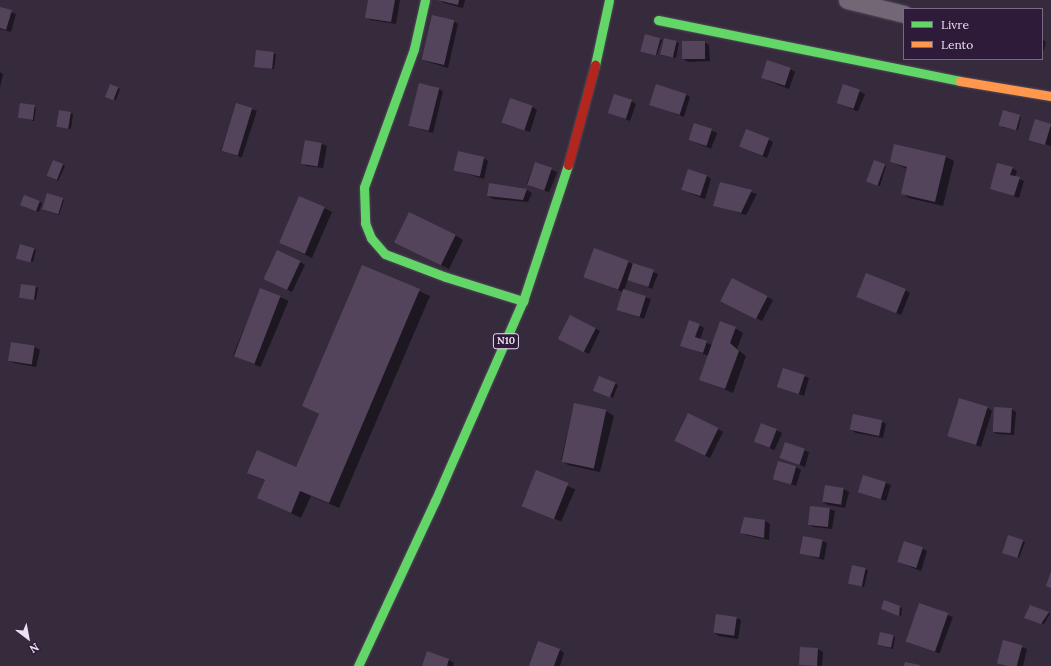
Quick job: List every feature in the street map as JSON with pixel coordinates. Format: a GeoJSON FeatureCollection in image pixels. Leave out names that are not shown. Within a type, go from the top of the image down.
{"type":"FeatureCollection","features":[{"type":"Feature","properties":{"kind":"street"},"geometry":{"type":"LineString","coordinates":[[425,0],[414,49],[390,118],[372,161],[364,187],[365,223],[371,238],[385,254],[446,277],[523,301]]}},
{"type":"Feature","properties":{"kind":"street","name":"N10"},"geometry":{"type":"LineString","coordinates":[[358,666],[435,501],[523,301],[571,156],[596,63],[609,0]]}},
{"type":"Feature","properties":{"kind":"street"},"geometry":{"type":"LineString","coordinates":[[846,0],[903,14]]}},
{"type":"Feature","properties":{"kind":"street"},"geometry":{"type":"LineString","coordinates":[[658,20],[927,75],[1051,96]]}},
{"type":"Feature","properties":{"kind":"building"},"geometry":{"type":"Polygon","coordinates":[[[368,0],[395,0],[391,22],[365,18],[368,0]]]}},
{"type":"Feature","properties":{"kind":"building"},"geometry":{"type":"Polygon","coordinates":[[[437,0],[459,0],[458,5],[437,0]]]}},
{"type":"Feature","properties":{"kind":"building"},"geometry":{"type":"Polygon","coordinates":[[[0,7],[12,10],[6,30],[0,28],[0,7]]]}},
{"type":"Feature","properties":{"kind":"building"},"geometry":{"type":"Polygon","coordinates":[[[432,15],[454,20],[444,65],[422,60],[432,15]]]}},
{"type":"Feature","properties":{"kind":"building"},"geometry":{"type":"Polygon","coordinates":[[[645,34],[660,38],[656,56],[640,51],[645,34]]]}},
{"type":"Feature","properties":{"kind":"building"},"geometry":{"type":"Polygon","coordinates":[[[664,38],[677,41],[673,57],[660,55],[664,38]]]}},
{"type":"Feature","properties":{"kind":"building"},"geometry":{"type":"Polygon","coordinates":[[[682,41],[705,41],[705,59],[682,59],[682,41]]]}},
{"type":"Feature","properties":{"kind":"building"},"geometry":{"type":"Polygon","coordinates":[[[256,50],[274,52],[272,69],[254,67],[256,50]]]}},
{"type":"Feature","properties":{"kind":"building"},"geometry":{"type":"Polygon","coordinates":[[[767,60],[791,68],[785,86],[761,78],[767,60]]]}},
{"type":"Feature","properties":{"kind":"building"},"geometry":{"type":"Polygon","coordinates":[[[419,83],[439,88],[429,131],[408,126],[419,83]]]}},
{"type":"Feature","properties":{"kind":"building"},"geometry":{"type":"Polygon","coordinates":[[[110,84],[118,87],[113,100],[105,97],[110,84]]]}},
{"type":"Feature","properties":{"kind":"building"},"geometry":{"type":"Polygon","coordinates":[[[656,84],[686,94],[680,115],[649,105],[656,84]]]}},
{"type":"Feature","properties":{"kind":"building"},"geometry":{"type":"Polygon","coordinates":[[[843,84],[860,90],[854,109],[836,103],[843,84]]]}},
{"type":"Feature","properties":{"kind":"building"},"geometry":{"type":"Polygon","coordinates":[[[614,94],[632,100],[626,119],[608,113],[614,94]]]}},
{"type":"Feature","properties":{"kind":"building"},"geometry":{"type":"Polygon","coordinates":[[[510,98],[533,106],[524,130],[502,123],[510,98]]]}},
{"type":"Feature","properties":{"kind":"building"},"geometry":{"type":"Polygon","coordinates":[[[20,103],[35,105],[33,120],[18,118],[20,103]]]}},
{"type":"Feature","properties":{"kind":"building"},"geometry":{"type":"Polygon","coordinates":[[[236,103],[252,108],[238,156],[221,151],[236,103]]]}},
{"type":"Feature","properties":{"kind":"building"},"geometry":{"type":"Polygon","coordinates":[[[59,110],[71,112],[68,129],[56,127],[59,110]]]}},
{"type":"Feature","properties":{"kind":"building"},"geometry":{"type":"Polygon","coordinates":[[[1003,110],[1020,115],[1016,130],[999,125],[1003,110]]]}},
{"type":"Feature","properties":{"kind":"building"},"geometry":{"type":"Polygon","coordinates":[[[1035,119],[1051,124],[1045,145],[1029,140],[1035,119]]]}},
{"type":"Feature","properties":{"kind":"building"},"geometry":{"type":"Polygon","coordinates":[[[694,123],[712,129],[707,146],[688,140],[694,123]]]}},
{"type":"Feature","properties":{"kind":"building"},"geometry":{"type":"Polygon","coordinates":[[[746,129],[769,138],[763,156],[739,147],[746,129]]]}},
{"type":"Feature","properties":{"kind":"building"},"geometry":{"type":"Polygon","coordinates":[[[305,140],[322,143],[318,167],[301,164],[305,140]]]}},
{"type":"Feature","properties":{"kind":"building"},"geometry":{"type":"Polygon","coordinates":[[[894,144],[946,156],[935,202],[901,194],[907,167],[890,162],[894,144]]]}},
{"type":"Feature","properties":{"kind":"building"},"geometry":{"type":"Polygon","coordinates":[[[458,151],[484,157],[480,177],[454,170],[458,151]]]}},
{"type":"Feature","properties":{"kind":"building"},"geometry":{"type":"Polygon","coordinates":[[[53,160],[63,164],[57,180],[47,176],[53,160]]]}},
{"type":"Feature","properties":{"kind":"building"},"geometry":{"type":"Polygon","coordinates":[[[874,160],[885,164],[877,186],[866,182],[874,160]]]}},
{"type":"Feature","properties":{"kind":"building"},"geometry":{"type":"Polygon","coordinates":[[[535,162],[552,168],[544,191],[527,185],[535,162]]]}},
{"type":"Feature","properties":{"kind":"building"},"geometry":{"type":"Polygon","coordinates":[[[997,163],[1013,167],[1010,175],[1020,177],[1014,196],[990,189],[997,163]]]}},
{"type":"Feature","properties":{"kind":"building"},"geometry":{"type":"Polygon","coordinates":[[[688,169],[707,175],[700,196],[681,190],[688,169]]]}},
{"type":"Feature","properties":{"kind":"building"},"geometry":{"type":"Polygon","coordinates":[[[720,182],[752,190],[741,213],[713,206],[720,182]]]}},
{"type":"Feature","properties":{"kind":"building"},"geometry":{"type":"Polygon","coordinates":[[[489,183],[527,189],[523,200],[487,196],[489,183]]]}},
{"type":"Feature","properties":{"kind":"building"},"geometry":{"type":"Polygon","coordinates":[[[47,193],[63,198],[58,214],[42,209],[47,193]]]}},
{"type":"Feature","properties":{"kind":"building"},"geometry":{"type":"Polygon","coordinates":[[[24,195],[40,201],[36,211],[20,205],[24,195]]]}},
{"type":"Feature","properties":{"kind":"building"},"geometry":{"type":"Polygon","coordinates":[[[299,196],[325,207],[305,254],[279,243],[299,196]]]}},
{"type":"Feature","properties":{"kind":"building"},"geometry":{"type":"Polygon","coordinates":[[[409,212],[456,235],[441,265],[394,243],[409,212]]]}},
{"type":"Feature","properties":{"kind":"building"},"geometry":{"type":"Polygon","coordinates":[[[20,244],[34,248],[30,263],[16,258],[20,244]]]}},
{"type":"Feature","properties":{"kind":"building"},"geometry":{"type":"Polygon","coordinates":[[[594,248],[629,261],[618,290],[583,277],[594,248]]]}},
{"type":"Feature","properties":{"kind":"building"},"geometry":{"type":"Polygon","coordinates":[[[277,250],[301,261],[287,290],[263,279],[277,250]]]}},
{"type":"Feature","properties":{"kind":"building"},"geometry":{"type":"Polygon","coordinates":[[[633,263],[654,270],[648,287],[627,280],[633,263]]]}},
{"type":"Feature","properties":{"kind":"building"},"geometry":{"type":"Polygon","coordinates":[[[362,265],[420,289],[329,503],[300,491],[291,513],[257,498],[265,480],[247,473],[257,450],[296,467],[319,414],[302,406],[362,265]]]}},
{"type":"Feature","properties":{"kind":"building"},"geometry":{"type":"Polygon","coordinates":[[[866,273],[906,289],[896,313],[856,297],[866,273]]]}},
{"type":"Feature","properties":{"kind":"building"},"geometry":{"type":"Polygon","coordinates":[[[732,278],[768,296],[756,319],[720,301],[732,278]]]}},
{"type":"Feature","properties":{"kind":"building"},"geometry":{"type":"Polygon","coordinates":[[[21,284],[36,286],[34,300],[19,298],[21,284]]]}},
{"type":"Feature","properties":{"kind":"building"},"geometry":{"type":"Polygon","coordinates":[[[260,288],[281,296],[254,364],[234,356],[260,288]]]}},
{"type":"Feature","properties":{"kind":"building"},"geometry":{"type":"Polygon","coordinates":[[[623,289],[646,296],[640,317],[617,310],[623,289]]]}},
{"type":"Feature","properties":{"kind":"building"},"geometry":{"type":"Polygon","coordinates":[[[570,315],[596,328],[584,352],[558,339],[570,315]]]}},
{"type":"Feature","properties":{"kind":"building"},"geometry":{"type":"Polygon","coordinates":[[[689,320],[700,324],[695,337],[707,341],[703,353],[680,346],[689,320]]]}},
{"type":"Feature","properties":{"kind":"building"},"geometry":{"type":"Polygon","coordinates":[[[720,321],[736,327],[730,343],[739,351],[725,389],[699,380],[720,321]]]}},
{"type":"Feature","properties":{"kind":"building"},"geometry":{"type":"Polygon","coordinates":[[[11,342],[35,346],[32,365],[8,361],[11,342]]]}},
{"type":"Feature","properties":{"kind":"building"},"geometry":{"type":"Polygon","coordinates":[[[783,368],[805,375],[799,394],[777,387],[783,368]]]}},
{"type":"Feature","properties":{"kind":"building"},"geometry":{"type":"Polygon","coordinates":[[[599,376],[616,383],[610,398],[593,391],[599,376]]]}},
{"type":"Feature","properties":{"kind":"building"},"geometry":{"type":"Polygon","coordinates":[[[959,398],[988,407],[976,445],[947,436],[959,398]]]}},
{"type":"Feature","properties":{"kind":"building"},"geometry":{"type":"Polygon","coordinates":[[[574,403],[606,410],[594,469],[562,462],[574,403]]]}},
{"type":"Feature","properties":{"kind":"building"},"geometry":{"type":"Polygon","coordinates":[[[994,407],[1012,408],[1011,433],[993,432],[994,407]]]}},
{"type":"Feature","properties":{"kind":"building"},"geometry":{"type":"Polygon","coordinates":[[[688,413],[719,428],[705,456],[674,441],[688,413]]]}},
{"type":"Feature","properties":{"kind":"building"},"geometry":{"type":"Polygon","coordinates":[[[853,414],[882,420],[879,436],[850,430],[853,414]]]}},
{"type":"Feature","properties":{"kind":"building"},"geometry":{"type":"Polygon","coordinates":[[[761,423],[777,429],[770,448],[754,442],[761,423]]]}},
{"type":"Feature","properties":{"kind":"building"},"geometry":{"type":"Polygon","coordinates":[[[785,442],[805,449],[799,465],[779,458],[785,442]]]}},
{"type":"Feature","properties":{"kind":"building"},"geometry":{"type":"Polygon","coordinates":[[[778,461],[796,466],[791,485],[773,479],[778,461]]]}},
{"type":"Feature","properties":{"kind":"building"},"geometry":{"type":"Polygon","coordinates":[[[536,470],[568,483],[554,519],[521,506],[536,470]]]}},
{"type":"Feature","properties":{"kind":"building"},"geometry":{"type":"Polygon","coordinates":[[[863,475],[886,482],[881,499],[858,492],[863,475]]]}},
{"type":"Feature","properties":{"kind":"building"},"geometry":{"type":"Polygon","coordinates":[[[825,485],[844,488],[841,505],[822,502],[825,485]]]}},
{"type":"Feature","properties":{"kind":"building"},"geometry":{"type":"Polygon","coordinates":[[[810,506],[830,508],[828,527],[808,525],[810,506]]]}},
{"type":"Feature","properties":{"kind":"building"},"geometry":{"type":"Polygon","coordinates":[[[744,517],[765,520],[764,538],[740,533],[744,517]]]}},
{"type":"Feature","properties":{"kind":"building"},"geometry":{"type":"Polygon","coordinates":[[[1008,535],[1023,540],[1017,558],[1002,553],[1008,535]]]}},
{"type":"Feature","properties":{"kind":"building"},"geometry":{"type":"Polygon","coordinates":[[[803,536],[823,540],[819,557],[800,554],[803,536]]]}},
{"type":"Feature","properties":{"kind":"building"},"geometry":{"type":"Polygon","coordinates":[[[904,541],[923,547],[916,568],[897,562],[904,541]]]}},
{"type":"Feature","properties":{"kind":"building"},"geometry":{"type":"Polygon","coordinates":[[[852,565],[866,568],[862,586],[848,584],[852,565]]]}},
{"type":"Feature","properties":{"kind":"building"},"geometry":{"type":"Polygon","coordinates":[[[1051,571],[1051,588],[1046,586],[1051,571]]]}},
{"type":"Feature","properties":{"kind":"building"},"geometry":{"type":"Polygon","coordinates":[[[884,600],[900,606],[899,616],[881,609],[884,600]]]}},
{"type":"Feature","properties":{"kind":"building"},"geometry":{"type":"Polygon","coordinates":[[[919,603],[948,613],[935,652],[906,642],[919,603]]]}},
{"type":"Feature","properties":{"kind":"building"},"geometry":{"type":"Polygon","coordinates":[[[1030,605],[1049,612],[1041,624],[1024,618],[1030,605]]]}},
{"type":"Feature","properties":{"kind":"building"},"geometry":{"type":"Polygon","coordinates":[[[716,614],[737,617],[734,636],[713,633],[716,614]]]}},
{"type":"Feature","properties":{"kind":"building"},"geometry":{"type":"Polygon","coordinates":[[[880,632],[894,635],[891,648],[877,645],[880,632]]]}},
{"type":"Feature","properties":{"kind":"building"},"geometry":{"type":"Polygon","coordinates":[[[1003,640],[1022,645],[1017,666],[1007,666],[997,663],[1003,640]]]}},
{"type":"Feature","properties":{"kind":"building"},"geometry":{"type":"Polygon","coordinates":[[[538,641],[560,649],[554,666],[529,666],[538,641]]]}},
{"type":"Feature","properties":{"kind":"building"},"geometry":{"type":"Polygon","coordinates":[[[800,647],[818,648],[817,666],[799,665],[800,647]]]}},
{"type":"Feature","properties":{"kind":"building"},"geometry":{"type":"Polygon","coordinates":[[[427,651],[449,659],[447,666],[422,666],[427,651]]]}},
{"type":"Feature","properties":{"kind":"building"},"geometry":{"type":"Polygon","coordinates":[[[905,662],[920,665],[920,666],[904,666],[905,662]]]}},
{"type":"Feature","properties":{"kind":"traffic: fast"},"geometry":{"type":"LineString","coordinates":[[425,0],[414,49],[364,187],[365,223],[371,238],[385,254],[446,277],[523,301]]}},
{"type":"Feature","properties":{"kind":"traffic: fast"},"geometry":{"type":"LineString","coordinates":[[595,65],[609,0]]}},
{"type":"Feature","properties":{"kind":"traffic: fast"},"geometry":{"type":"LineString","coordinates":[[658,20],[960,81]]}},
{"type":"Feature","properties":{"kind":"traffic: fast"},"geometry":{"type":"LineString","coordinates":[[358,666],[435,501],[523,301],[568,165]]}},
{"type":"Feature","properties":{"kind":"traffic: slow"},"geometry":{"type":"LineString","coordinates":[[960,81],[1051,96]]}},
{"type":"Feature","properties":{"kind":"traffic: jam"},"geometry":{"type":"LineString","coordinates":[[568,165],[595,65]]}}]}
